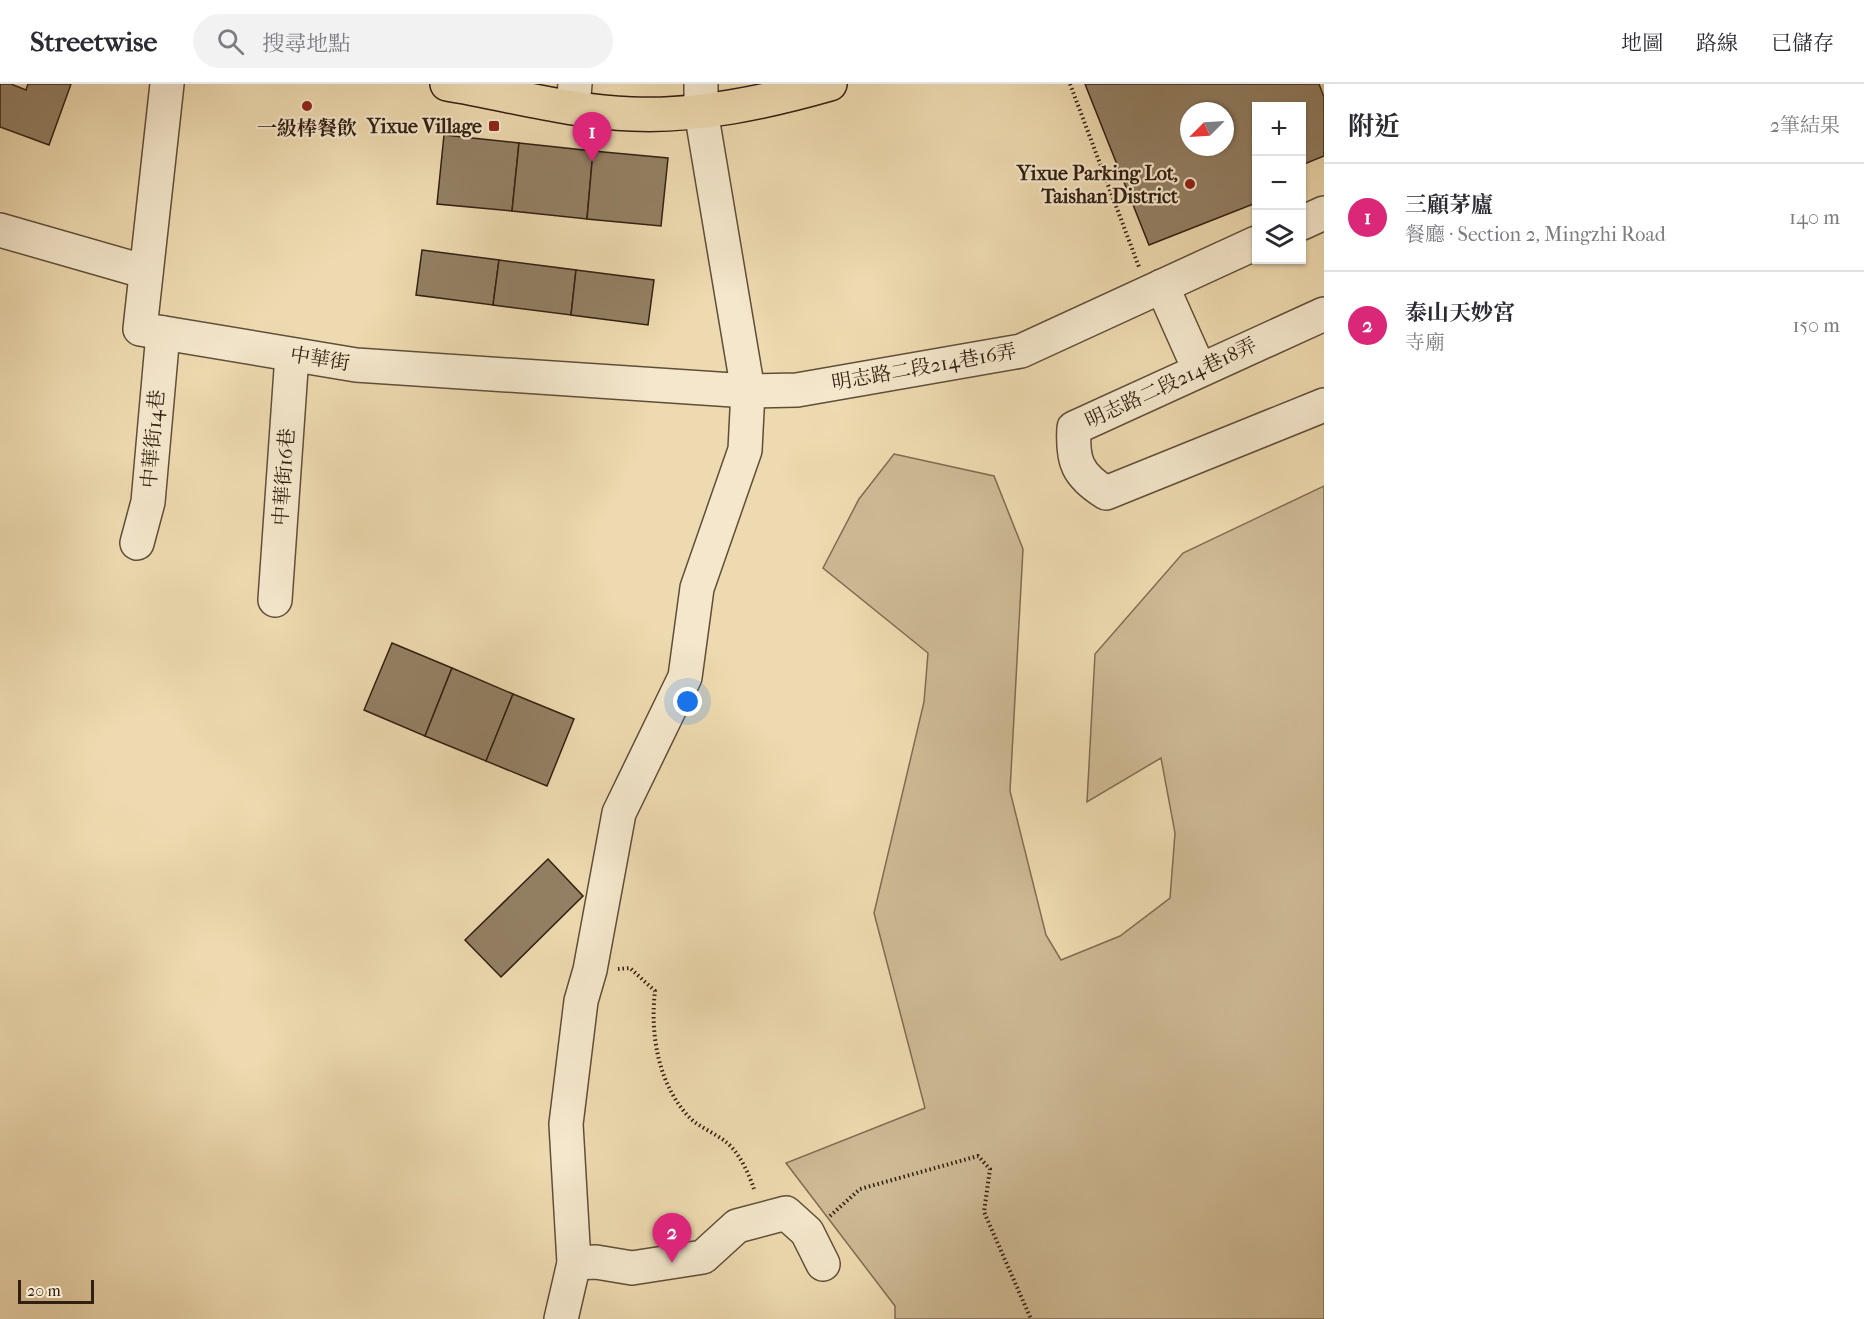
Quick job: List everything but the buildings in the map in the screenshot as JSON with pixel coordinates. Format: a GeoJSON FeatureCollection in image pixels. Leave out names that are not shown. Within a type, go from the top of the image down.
{"type":"FeatureCollection","features":[{"type":"Feature","properties":{"kind":"main road"},"geometry":{"type":"LineString","coordinates":[[447,84],[574,95],[632,114],[701,98],[785,97],[830,84]]}},
{"type":"Feature","properties":{"kind":"street","name":"中華街"},"geometry":{"type":"LineString","coordinates":[[166,84],[140,329],[356,365],[748,391]]}},
{"type":"Feature","properties":{"kind":"street"},"geometry":{"type":"LineString","coordinates":[[561,1319],[574,1263],[566,1124],[581,1001],[590,970],[619,813],[685,677],[697,588],[745,450],[748,391],[701,98]]}},
{"type":"Feature","properties":{"kind":"street"},"geometry":{"type":"LineString","coordinates":[[1306,221],[1324,213]]}},
{"type":"Feature","properties":{"kind":"street"},"geometry":{"type":"LineString","coordinates":[[0,230],[146,272]]}},
{"type":"Feature","properties":{"kind":"street","name":"明志路二段214巷16弄"},"geometry":{"type":"LineString","coordinates":[[748,391],[797,390],[1021,351],[1252,245]]}},
{"type":"Feature","properties":{"kind":"street"},"geometry":{"type":"LineString","coordinates":[[1156,289],[1199,369]]}},
{"type":"Feature","properties":{"kind":"street","name":"明志路二段214巷18弄"},"geometry":{"type":"LineString","coordinates":[[1324,314],[1199,369],[1074,428],[1073,453],[1087,482],[1106,493],[1324,405]]}},
{"type":"Feature","properties":{"kind":"street","name":"中華街14巷"},"geometry":{"type":"LineString","coordinates":[[137,543],[148,502],[163,333]]}},
{"type":"Feature","properties":{"kind":"street","name":"中華街16巷"},"geometry":{"type":"LineString","coordinates":[[275,600],[292,355]]}},
{"type":"Feature","properties":{"kind":"street"},"geometry":{"type":"LineString","coordinates":[[574,1263],[596,1262],[632,1268],[703,1257],[737,1226],[786,1213],[807,1232],[823,1264]]}},
{"type":"Feature","properties":{"kind":"path"},"geometry":{"type":"LineString","coordinates":[[1070,84],[1156,289]]}},
{"type":"Feature","properties":{"kind":"path"},"geometry":{"type":"LineString","coordinates":[[590,970],[630,968],[655,991],[652,1022],[664,1079],[689,1117],[729,1143],[750,1176],[754,1189],[764,1190]]}},
{"type":"Feature","properties":{"kind":"path"},"geometry":{"type":"LineString","coordinates":[[823,1222],[860,1189],[978,1156],[990,1169],[984,1212],[1031,1319]]}},
{"type":"Feature","properties":{"kind":"shaded area"},"geometry":{"type":"Polygon","coordinates":[[[894,454],[994,476],[1023,549],[1010,791],[1046,935],[1061,960],[1120,936],[1170,898],[1175,833],[1161,758],[1087,802],[1095,654],[1183,553],[1324,486],[1324,1319],[895,1319],[895,1306],[786,1163],[925,1108],[874,913],[924,702],[928,653],[823,568],[859,499],[894,454]]]}},
{"type":"Feature","properties":{"kind":"place","name":"一級棒餐飲"},"geometry":{"type":"Point","coordinates":[307,106]}},
{"type":"Feature","properties":{"kind":"place","name":"Yixue Village"},"geometry":{"type":"Point","coordinates":[494,126]}},
{"type":"Feature","properties":{"kind":"place","name":"三顧茅廬"},"geometry":{"type":"Point","coordinates":[592,162]}},
{"type":"Feature","properties":{"kind":"place","name":"Yixue Parking Lot, Taishan District"},"geometry":{"type":"Point","coordinates":[1190,184]}},
{"type":"Feature","properties":{"kind":"place","name":"泰山天妙宮"},"geometry":{"type":"Point","coordinates":[672,1263]}}]}
